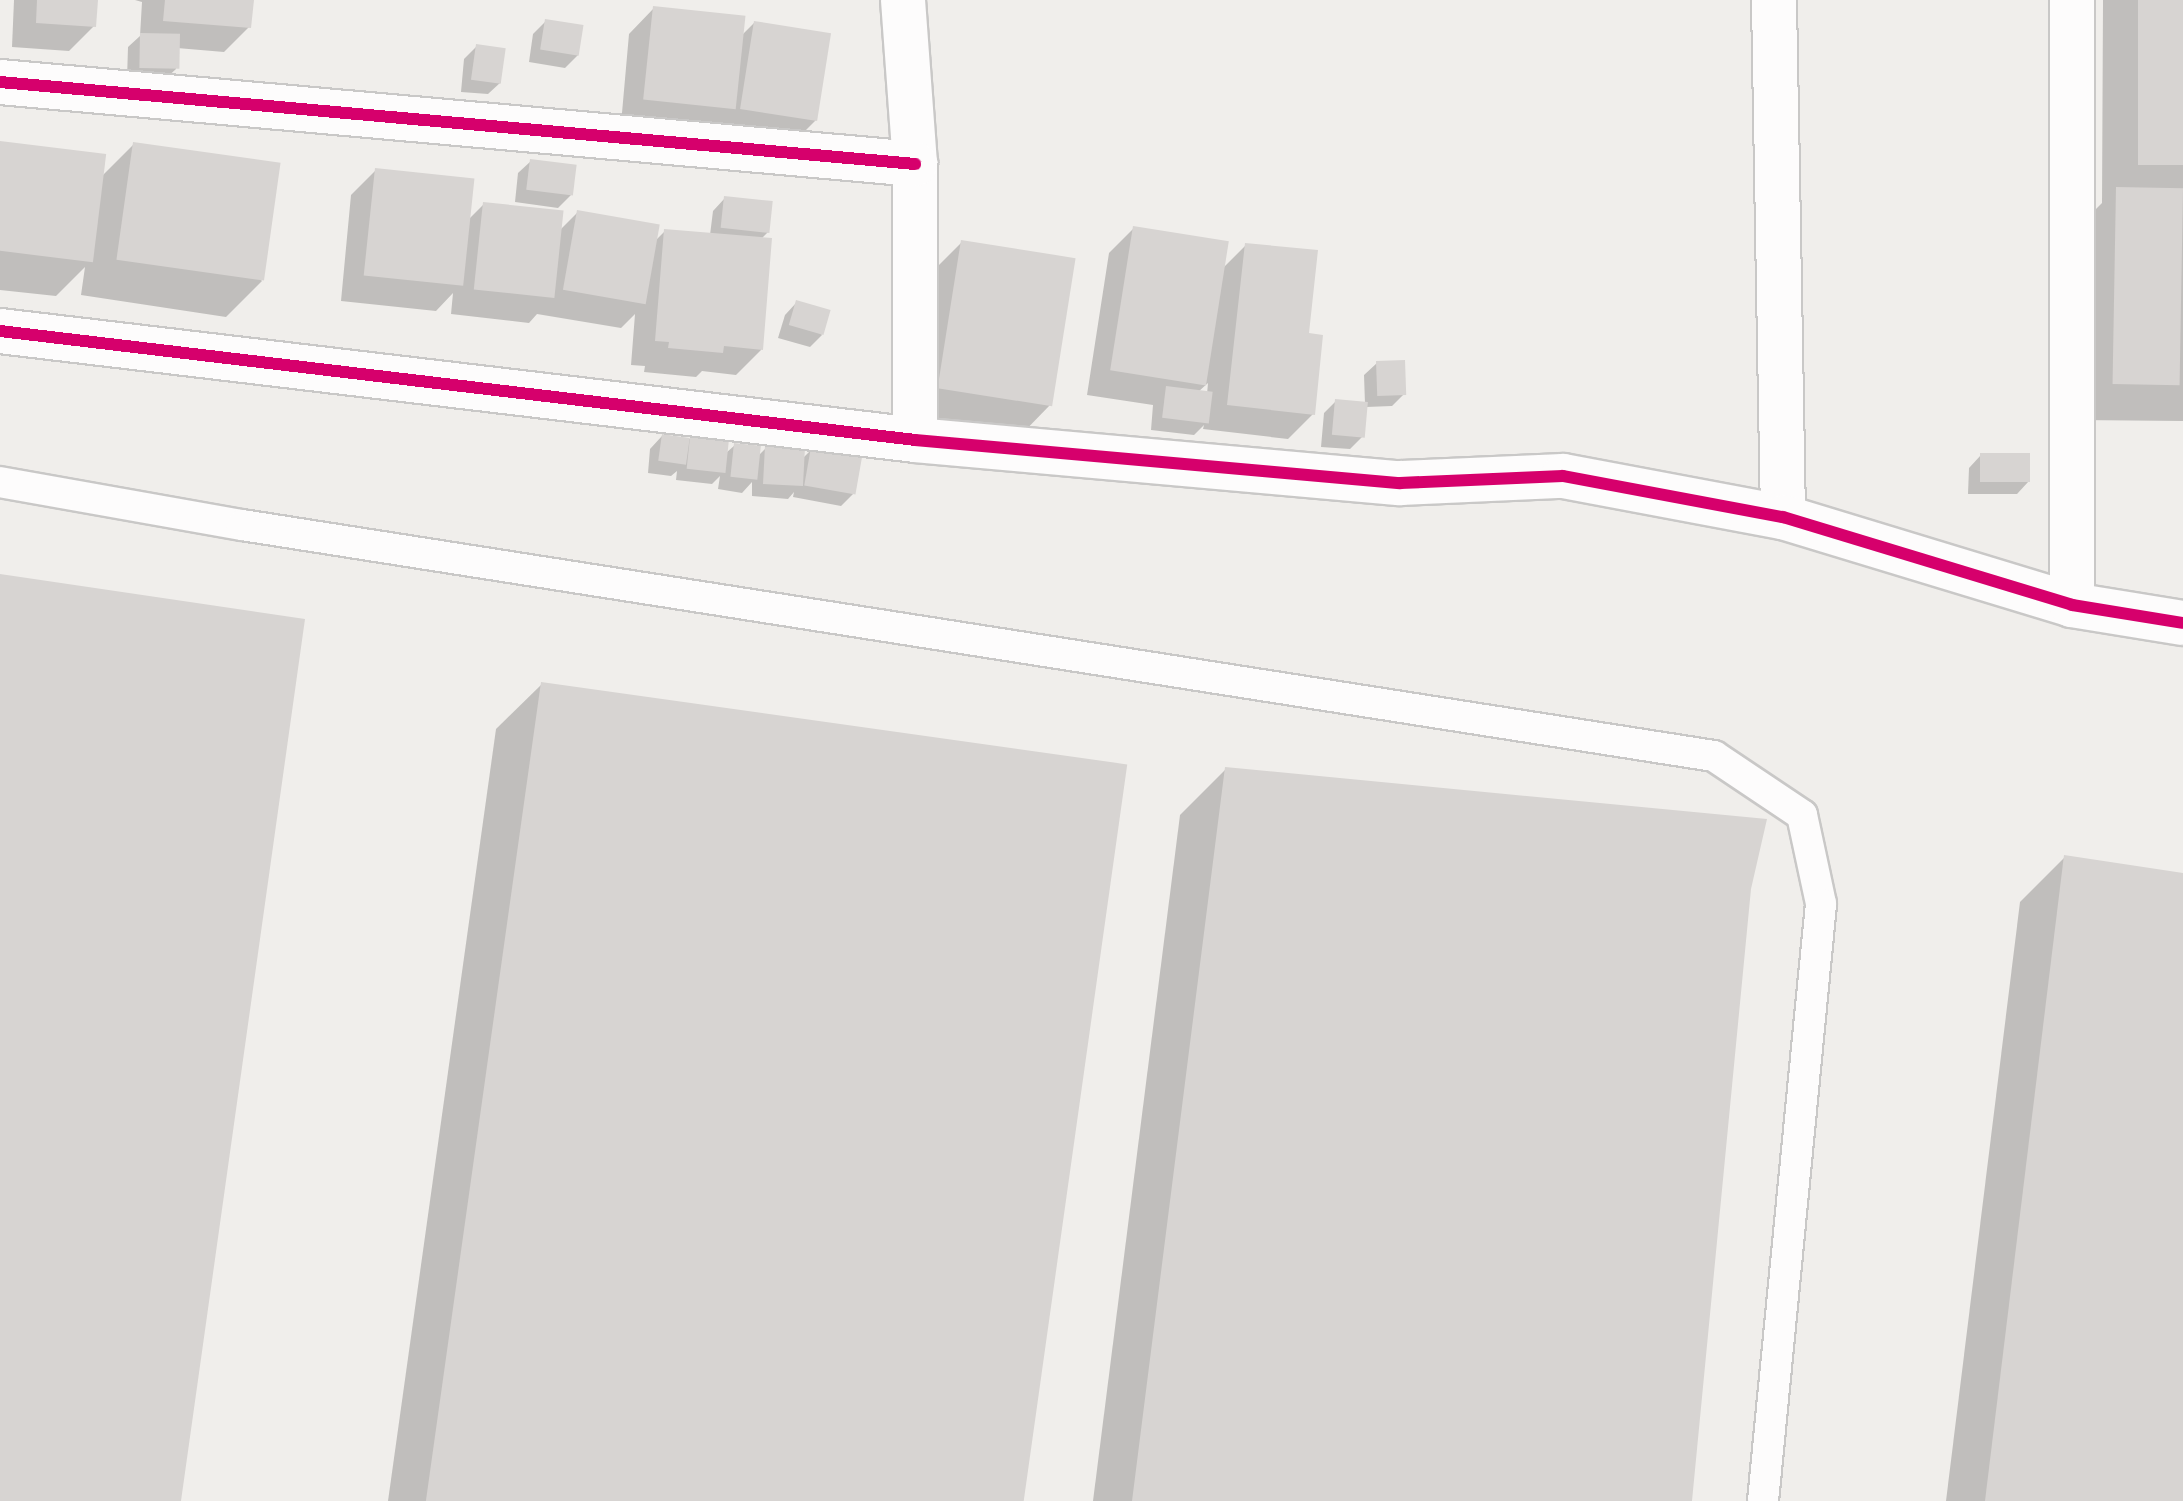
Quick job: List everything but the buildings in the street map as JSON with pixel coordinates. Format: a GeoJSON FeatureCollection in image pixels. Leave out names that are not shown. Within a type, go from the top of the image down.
{"type":"FeatureCollection","features":[{"type":"Feature","properties":{"kind":"street"},"geometry":{"type":"LineString","coordinates":[[903,0],[915,164],[915,440]]}},
{"type":"Feature","properties":{"kind":"street"},"geometry":{"type":"LineString","coordinates":[[1774,0],[1783,517]]}},
{"type":"Feature","properties":{"kind":"street"},"geometry":{"type":"LineString","coordinates":[[2072,0],[2072,605]]}},
{"type":"Feature","properties":{"kind":"street"},"geometry":{"type":"LineString","coordinates":[[0,82],[915,164]]}},
{"type":"Feature","properties":{"kind":"street"},"geometry":{"type":"LineString","coordinates":[[0,331],[915,440],[1400,483],[1563,476],[1783,517],[2072,605],[2183,623]]}},
{"type":"Feature","properties":{"kind":"lane"},"geometry":{"type":"LineString","coordinates":[[0,482],[242,525],[1714,756],[1802,815],[1821,904],[1763,1501]]}},
{"type":"Feature","properties":{"kind":"cycle path"},"geometry":{"type":"LineString","coordinates":[[0,82],[915,164]]}},
{"type":"Feature","properties":{"kind":"cycle path"},"geometry":{"type":"LineString","coordinates":[[0,331],[915,440],[1400,483],[1563,476],[1783,517],[2072,605],[2183,623]]}}]}
